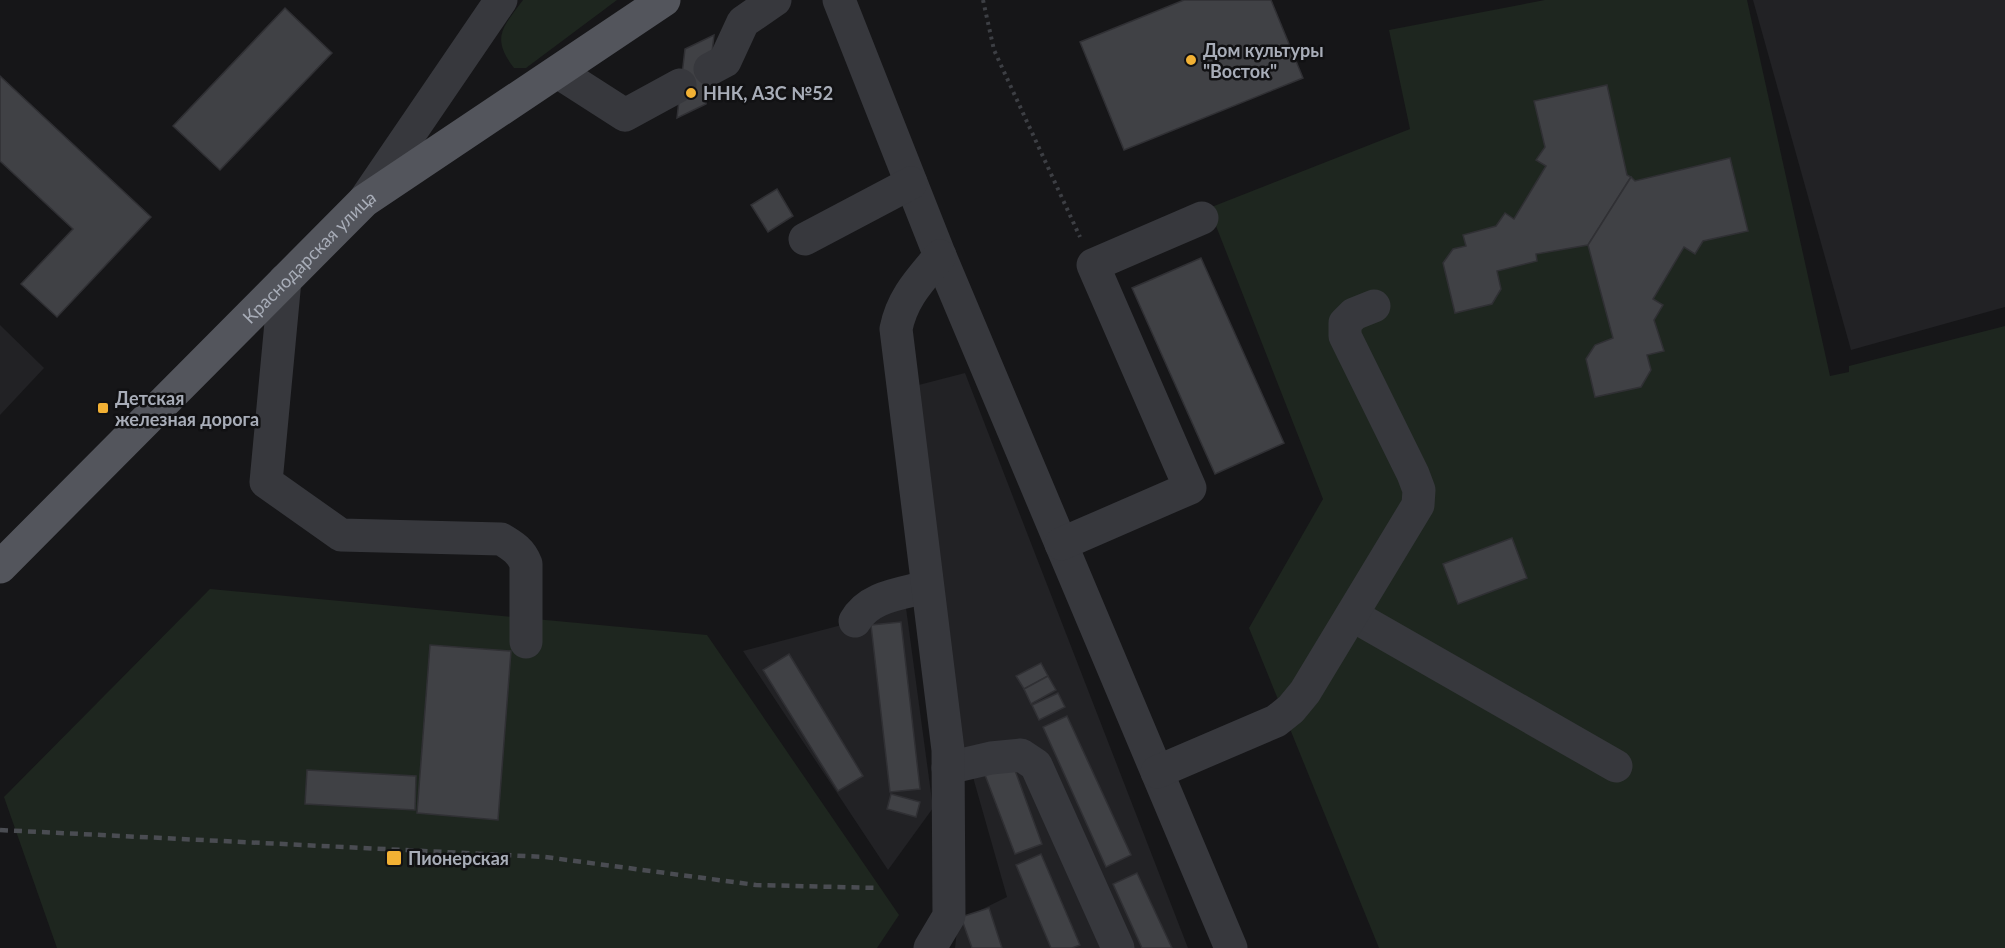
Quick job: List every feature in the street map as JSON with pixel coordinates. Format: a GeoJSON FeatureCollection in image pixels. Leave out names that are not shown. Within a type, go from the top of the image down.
{"type":"FeatureCollection","features":[{"type":"Feature","properties":{"kind":"main road","name":"Краснодарская улица"},"geometry":{"type":"LineString","coordinates":[[0,567],[364,201],[664,0]]}},
{"type":"Feature","properties":{"kind":"street"},"geometry":{"type":"LineString","coordinates":[[364,201],[501,0]]}},
{"type":"Feature","properties":{"kind":"street"},"geometry":{"type":"LineString","coordinates":[[710,69],[725,62],[743,22],[775,0]]}},
{"type":"Feature","properties":{"kind":"street"},"geometry":{"type":"LineString","coordinates":[[839,0],[940,256],[1231,948]]}},
{"type":"Feature","properties":{"kind":"street"},"geometry":{"type":"LineString","coordinates":[[558,72],[625,115],[680,86]]}},
{"type":"Feature","properties":{"kind":"street"},"geometry":{"type":"LineString","coordinates":[[805,239],[911,183]]}},
{"type":"Feature","properties":{"kind":"street"},"geometry":{"type":"LineString","coordinates":[[1061,544],[1190,488],[1093,265],[1202,218]]}},
{"type":"Feature","properties":{"kind":"street"},"geometry":{"type":"LineString","coordinates":[[930,948],[949,916],[948,750],[926,587],[896,329],[900,309],[909,293],[940,256]]}},
{"type":"Feature","properties":{"kind":"street"},"geometry":{"type":"LineString","coordinates":[[285,280],[266,482],[341,535],[501,539],[513,546],[522,554],[526,564],[526,642]]}},
{"type":"Feature","properties":{"kind":"street"},"geometry":{"type":"LineString","coordinates":[[1157,772],[1276,721],[1284,715],[1305,692],[1418,505],[1419,490],[1345,336],[1345,323],[1354,314],[1374,306]]}},
{"type":"Feature","properties":{"kind":"street"},"geometry":{"type":"LineString","coordinates":[[855,621],[861,610],[879,599],[926,587]]}},
{"type":"Feature","properties":{"kind":"street"},"geometry":{"type":"LineString","coordinates":[[1352,615],[1616,766]]}},
{"type":"Feature","properties":{"kind":"street"},"geometry":{"type":"LineString","coordinates":[[948,768],[991,758],[1021,755],[1036,765],[1118,948]]}},
{"type":"Feature","properties":{"kind":"path"},"geometry":{"type":"LineString","coordinates":[[982,0],[994,50],[1093,265]]}},
{"type":"Feature","properties":{"kind":"shaded area"},"geometry":{"type":"Polygon","coordinates":[[[523,0],[617,0],[526,68],[514,68],[503,49],[502,33],[509,18],[523,0]]]}},
{"type":"Feature","properties":{"kind":"shaded area"},"geometry":{"type":"Polygon","coordinates":[[[1545,0],[1747,0],[1830,376],[1849,372],[1849,366],[2005,326],[2005,948],[1379,948],[1249,628],[1323,499],[1209,208],[1410,129],[1389,30],[1545,0]]]}},
{"type":"Feature","properties":{"kind":"shaded area"},"geometry":{"type":"Polygon","coordinates":[[[1753,0],[2005,0],[2005,307],[1851,350],[1753,0]]]}},
{"type":"Feature","properties":{"kind":"shaded area"},"geometry":{"type":"Polygon","coordinates":[[[0,325],[44,368],[0,415],[0,325]]]}},
{"type":"Feature","properties":{"kind":"shaded area"},"geometry":{"type":"Polygon","coordinates":[[[965,373],[1188,948],[955,948],[958,921],[1007,897],[965,749],[955,749],[907,388],[965,373]]]}},
{"type":"Feature","properties":{"kind":"shaded area"},"geometry":{"type":"Polygon","coordinates":[[[210,589],[707,635],[899,915],[877,948],[57,948],[4,797],[210,589]]]}},
{"type":"Feature","properties":{"kind":"shaded area"},"geometry":{"type":"Polygon","coordinates":[[[906,608],[933,808],[888,870],[743,651],[906,608]]]}},
{"type":"Feature","properties":{"kind":"building","name":"Дом культуры \"Восток\""},"geometry":{"type":"Polygon","coordinates":[[[1184,0],[1271,0],[1303,78],[1124,150],[1080,42],[1184,0]]]}},
{"type":"Feature","properties":{"kind":"building"},"geometry":{"type":"Polygon","coordinates":[[[285,8],[332,53],[220,170],[173,126],[285,8]]]}},
{"type":"Feature","properties":{"kind":"building"},"geometry":{"type":"Polygon","coordinates":[[[714,35],[706,104],[677,118],[685,49],[714,35]]]}},
{"type":"Feature","properties":{"kind":"building"},"geometry":{"type":"Polygon","coordinates":[[[0,76],[151,217],[57,317],[21,284],[73,229],[0,161],[0,76]]]}},
{"type":"Feature","properties":{"kind":"building"},"geometry":{"type":"Polygon","coordinates":[[[1607,85],[1627,175],[1631,177],[1588,245],[1536,254],[1537,261],[1497,271],[1501,289],[1492,304],[1455,313],[1443,263],[1453,249],[1466,246],[1463,235],[1496,226],[1505,213],[1514,219],[1546,166],[1536,160],[1545,147],[1534,101],[1607,85]]]}},
{"type":"Feature","properties":{"kind":"building"},"geometry":{"type":"Polygon","coordinates":[[[1730,158],[1748,231],[1703,241],[1695,254],[1684,247],[1653,299],[1663,305],[1654,320],[1664,351],[1647,355],[1651,370],[1641,387],[1595,397],[1586,359],[1595,345],[1613,338],[1588,245],[1631,177],[1635,181],[1730,158]]]}},
{"type":"Feature","properties":{"kind":"building"},"geometry":{"type":"Polygon","coordinates":[[[777,189],[793,216],[768,232],[751,205],[777,189]]]}},
{"type":"Feature","properties":{"kind":"building"},"geometry":{"type":"Polygon","coordinates":[[[1201,258],[1284,443],[1215,474],[1132,288],[1201,258]]]}},
{"type":"Feature","properties":{"kind":"building"},"geometry":{"type":"Polygon","coordinates":[[[1512,538],[1527,578],[1458,604],[1443,564],[1512,538]]]}},
{"type":"Feature","properties":{"kind":"building"},"geometry":{"type":"Polygon","coordinates":[[[901,622],[920,789],[890,792],[871,625],[901,622]]]}},
{"type":"Feature","properties":{"kind":"building"},"geometry":{"type":"Polygon","coordinates":[[[430,645],[511,651],[498,820],[417,813],[430,645]]]}},
{"type":"Feature","properties":{"kind":"building"},"geometry":{"type":"Polygon","coordinates":[[[789,654],[863,776],[838,791],[763,670],[789,654]]]}},
{"type":"Feature","properties":{"kind":"building"},"geometry":{"type":"Polygon","coordinates":[[[1041,663],[1048,676],[1024,689],[1016,676],[1041,663]]]}},
{"type":"Feature","properties":{"kind":"building"},"geometry":{"type":"Polygon","coordinates":[[[1048,676],[1056,690],[1031,704],[1024,689],[1048,676]]]}},
{"type":"Feature","properties":{"kind":"building"},"geometry":{"type":"Polygon","coordinates":[[[1058,693],[1065,707],[1039,720],[1032,705],[1058,693]]]}},
{"type":"Feature","properties":{"kind":"building"},"geometry":{"type":"Polygon","coordinates":[[[1067,716],[1131,855],[1106,867],[1043,727],[1067,716]]]}},
{"type":"Feature","properties":{"kind":"building"},"geometry":{"type":"Polygon","coordinates":[[[1013,765],[1042,844],[1015,854],[985,775],[1013,765]]]}},
{"type":"Feature","properties":{"kind":"building"},"geometry":{"type":"Polygon","coordinates":[[[307,770],[416,776],[415,810],[305,804],[307,770]]]}},
{"type":"Feature","properties":{"kind":"building"},"geometry":{"type":"Polygon","coordinates":[[[891,794],[920,802],[916,817],[887,809],[891,794]]]}},
{"type":"Feature","properties":{"kind":"building"},"geometry":{"type":"Polygon","coordinates":[[[1041,854],[1080,945],[1072,948],[1051,948],[1016,865],[1041,854]]]}},
{"type":"Feature","properties":{"kind":"building"},"geometry":{"type":"Polygon","coordinates":[[[1137,873],[1172,948],[1142,948],[1113,884],[1137,873]]]}},
{"type":"Feature","properties":{"kind":"building"},"geometry":{"type":"Polygon","coordinates":[[[989,908],[1002,948],[972,948],[961,917],[989,908]]]}},
{"type":"Feature","properties":{"kind":"railway"},"geometry":{"type":"LineString","coordinates":[[0,830],[545,857],[756,885],[879,888]]}},
{"type":"Feature","properties":{"kind":"place","name":"Дом культуры \"Восток\""},"geometry":{"type":"Point","coordinates":[1191,60]}},
{"type":"Feature","properties":{"kind":"place","name":"ННК, АЗС №52"},"geometry":{"type":"Point","coordinates":[691,93]}},
{"type":"Feature","properties":{"kind":"place","name":"Детская железная дорога"},"geometry":{"type":"Point","coordinates":[103,408]}},
{"type":"Feature","properties":{"kind":"place","name":"Пионерская"},"geometry":{"type":"Point","coordinates":[394,858]}}]}
